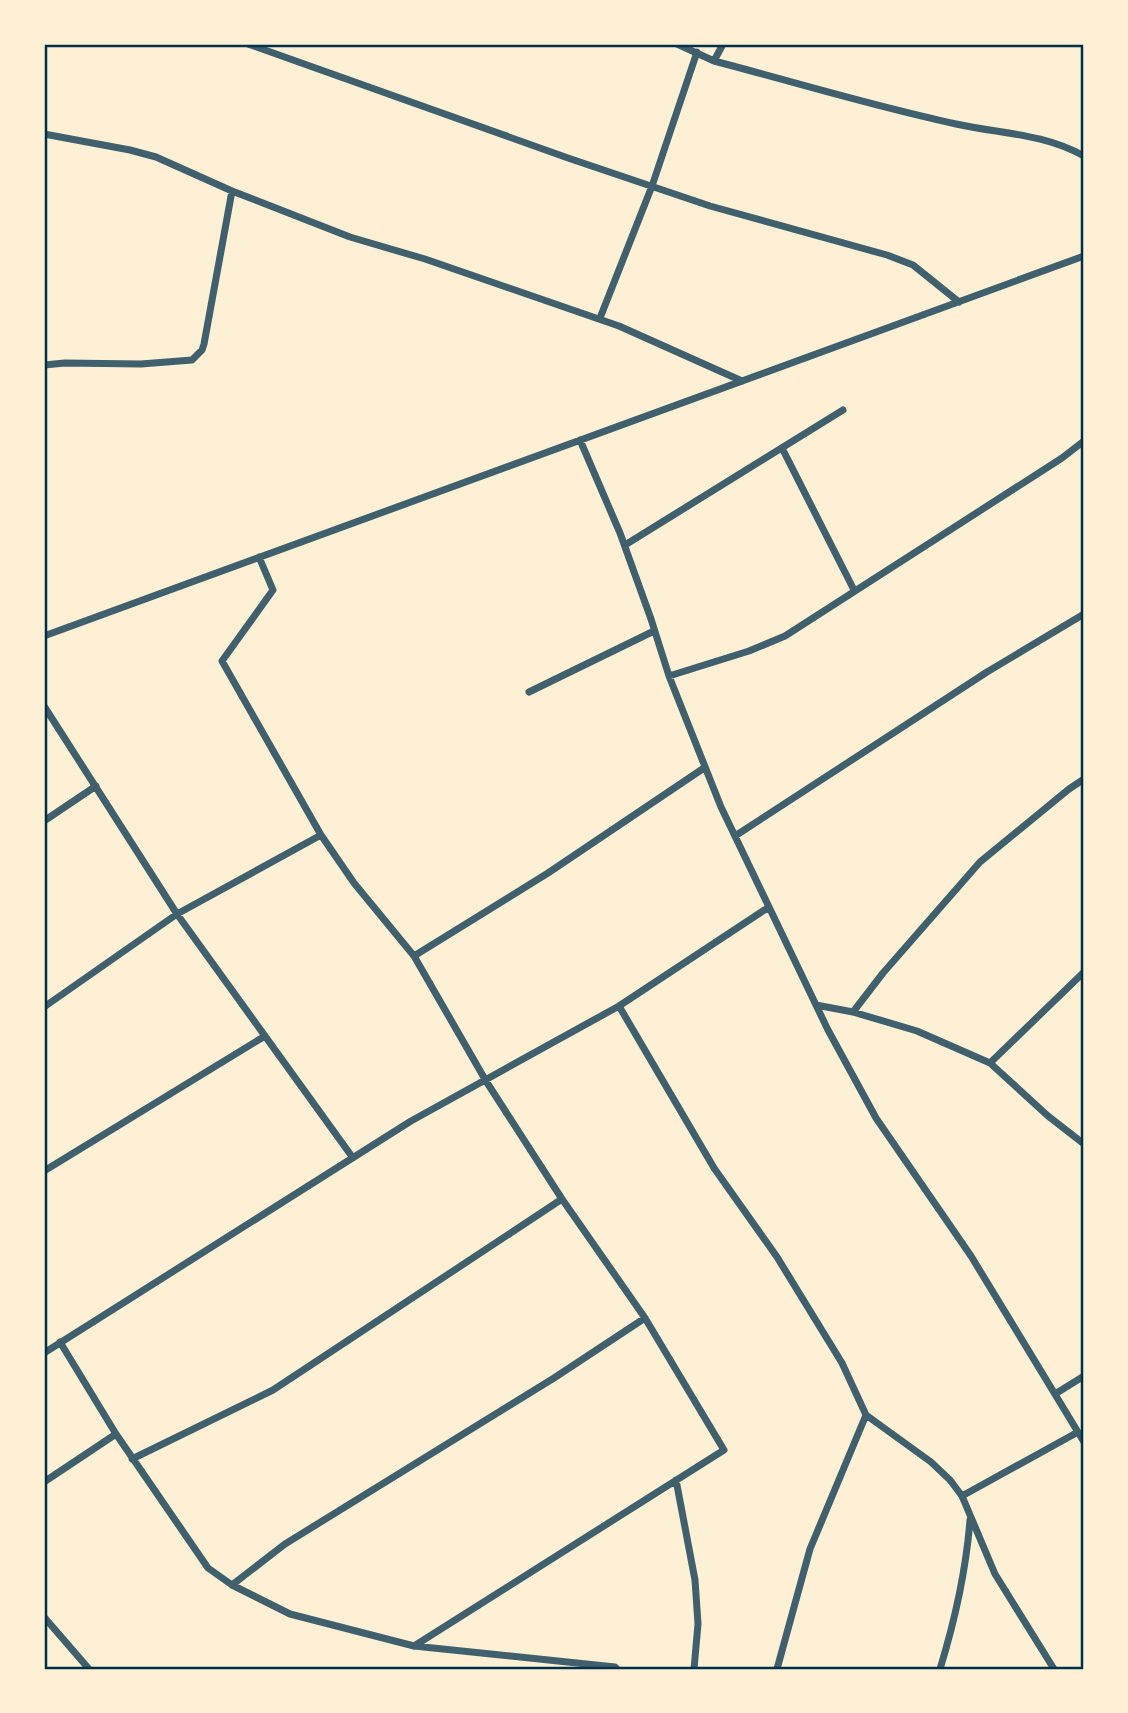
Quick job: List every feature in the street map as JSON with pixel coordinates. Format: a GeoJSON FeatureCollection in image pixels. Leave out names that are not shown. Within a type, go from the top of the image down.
{"type":"FeatureCollection","features":[{"type":"Feature","properties":{"kind":"street"},"geometry":{"type":"LineString","coordinates":[[248,44],[710,206],[913,265],[959,302]]}},
{"type":"Feature","properties":{"kind":"street"},"geometry":{"type":"LineString","coordinates":[[677,44],[714,61],[957,124],[1026,135],[1067,147],[1084,156]]}},
{"type":"Feature","properties":{"kind":"street"},"geometry":{"type":"LineString","coordinates":[[714,61],[723,44]]}},
{"type":"Feature","properties":{"kind":"street"},"geometry":{"type":"LineString","coordinates":[[600,318],[652,186],[698,52]]}},
{"type":"Feature","properties":{"kind":"street"},"geometry":{"type":"LineString","coordinates":[[44,134],[130,149],[156,157],[232,191],[350,237],[425,259],[600,318],[742,381]]}},
{"type":"Feature","properties":{"kind":"street"},"geometry":{"type":"LineString","coordinates":[[44,365],[141,364],[192,360],[197,356],[204,344],[232,191]]}},
{"type":"Feature","properties":{"kind":"street"},"geometry":{"type":"LineString","coordinates":[[44,636],[1084,256]]}},
{"type":"Feature","properties":{"kind":"street"},"geometry":{"type":"LineString","coordinates":[[625,545],[844,410]]}},
{"type":"Feature","properties":{"kind":"street"},"geometry":{"type":"LineString","coordinates":[[580,440],[625,545],[669,676],[705,768],[816,1005],[876,1118],[971,1256],[1084,1442]]}},
{"type":"Feature","properties":{"kind":"street"},"geometry":{"type":"LineString","coordinates":[[669,676],[750,651],[785,636],[1062,458],[1084,441]]}},
{"type":"Feature","properties":{"kind":"street"},"geometry":{"type":"LineString","coordinates":[[782,448],[854,590]]}},
{"type":"Feature","properties":{"kind":"street"},"geometry":{"type":"LineString","coordinates":[[259,557],[273,590],[222,661],[321,835],[354,883],[414,956],[486,1081],[562,1199],[645,1318],[724,1450],[414,1646]]}},
{"type":"Feature","properties":{"kind":"street"},"geometry":{"type":"LineString","coordinates":[[735,836],[986,672],[1084,614]]}},
{"type":"Feature","properties":{"kind":"street"},"geometry":{"type":"LineString","coordinates":[[530,692],[654,631]]}},
{"type":"Feature","properties":{"kind":"street"},"geometry":{"type":"LineString","coordinates":[[44,706],[177,914],[353,1158]]}},
{"type":"Feature","properties":{"kind":"street"},"geometry":{"type":"LineString","coordinates":[[414,956],[548,873],[705,768]]}},
{"type":"Feature","properties":{"kind":"street"},"geometry":{"type":"LineString","coordinates":[[853,1012],[883,973],[980,862],[1084,779]]}},
{"type":"Feature","properties":{"kind":"street"},"geometry":{"type":"LineString","coordinates":[[44,821],[96,786]]}},
{"type":"Feature","properties":{"kind":"street"},"geometry":{"type":"LineString","coordinates":[[44,1007],[177,914],[321,835]]}},
{"type":"Feature","properties":{"kind":"street"},"geometry":{"type":"LineString","coordinates":[[44,1353],[411,1121],[619,1006],[769,907]]}},
{"type":"Feature","properties":{"kind":"street"},"geometry":{"type":"LineString","coordinates":[[990,1063],[1084,972]]}},
{"type":"Feature","properties":{"kind":"street"},"geometry":{"type":"LineString","coordinates":[[816,1005],[853,1012],[917,1031],[990,1063],[1048,1116],[1084,1144]]}},
{"type":"Feature","properties":{"kind":"street"},"geometry":{"type":"LineString","coordinates":[[619,1006],[714,1168],[777,1257],[842,1363],[866,1415],[931,1462],[962,1496],[995,1574],[1054,1669]]}},
{"type":"Feature","properties":{"kind":"street"},"geometry":{"type":"LineString","coordinates":[[44,1171],[265,1036]]}},
{"type":"Feature","properties":{"kind":"street"},"geometry":{"type":"LineString","coordinates":[[132,1458],[273,1390],[562,1199]]}},
{"type":"Feature","properties":{"kind":"street"},"geometry":{"type":"LineString","coordinates":[[232,1585],[285,1544],[554,1378],[645,1318]]}},
{"type":"Feature","properties":{"kind":"street"},"geometry":{"type":"LineString","coordinates":[[60,1342],[116,1434],[208,1568],[232,1585],[290,1614],[414,1646],[617,1669]]}},
{"type":"Feature","properties":{"kind":"street"},"geometry":{"type":"LineString","coordinates":[[1055,1394],[1084,1376]]}},
{"type":"Feature","properties":{"kind":"street"},"geometry":{"type":"LineString","coordinates":[[777,1669],[810,1549],[866,1415]]}},
{"type":"Feature","properties":{"kind":"street"},"geometry":{"type":"LineString","coordinates":[[962,1496],[1078,1432]]}},
{"type":"Feature","properties":{"kind":"street"},"geometry":{"type":"LineString","coordinates":[[44,1482],[116,1434]]}},
{"type":"Feature","properties":{"kind":"street"},"geometry":{"type":"LineString","coordinates":[[676,1480],[695,1580],[698,1624],[694,1669]]}},
{"type":"Feature","properties":{"kind":"street"},"geometry":{"type":"LineString","coordinates":[[940,1669],[953,1627],[967,1556],[971,1516]]}},
{"type":"Feature","properties":{"kind":"street"},"geometry":{"type":"LineString","coordinates":[[44,1617],[89,1669]]}}]}
